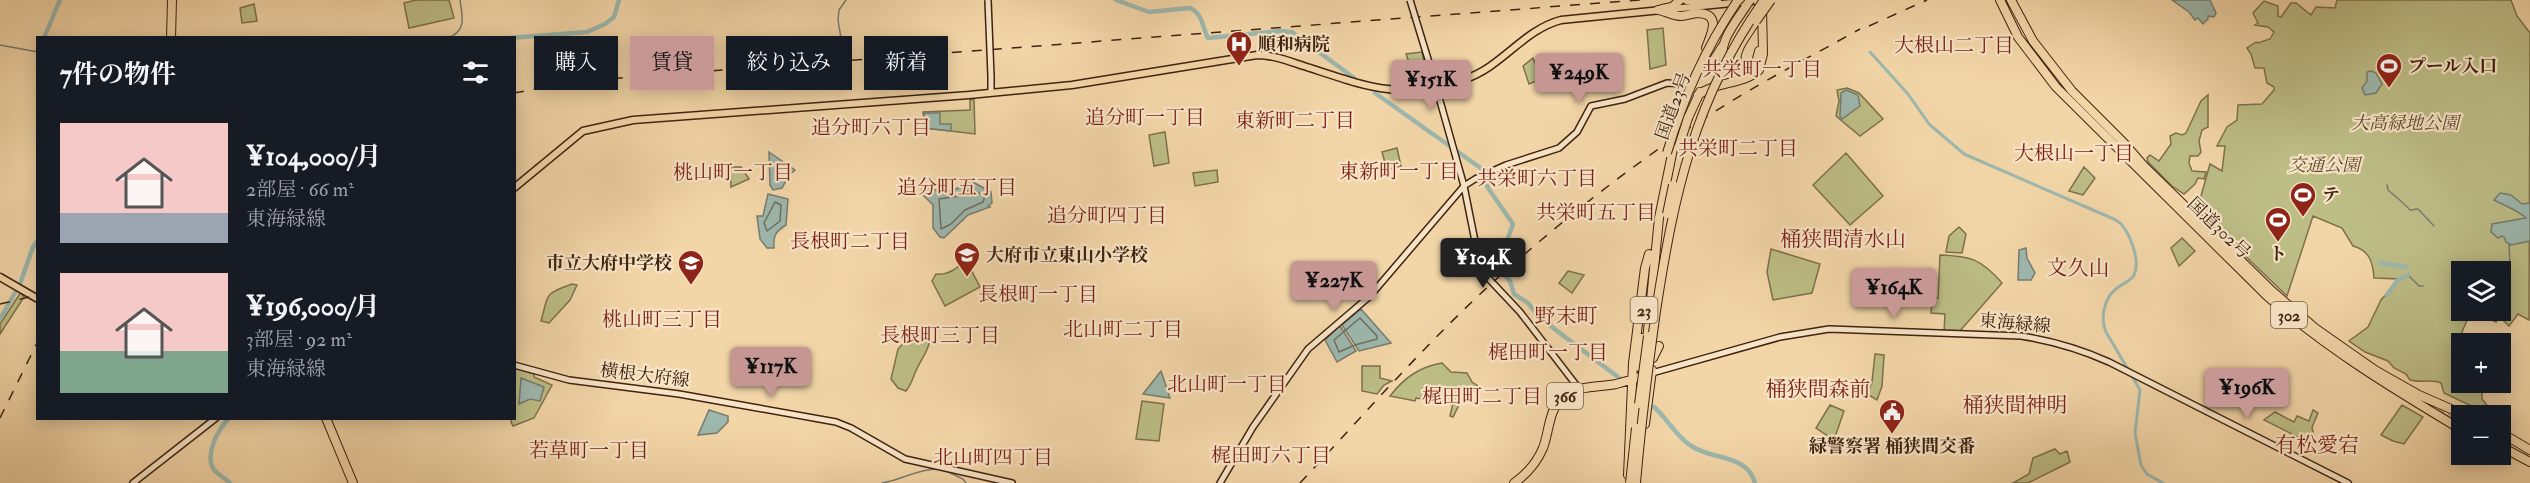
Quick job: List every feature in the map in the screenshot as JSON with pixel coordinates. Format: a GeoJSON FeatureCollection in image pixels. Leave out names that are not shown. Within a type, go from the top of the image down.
{"type":"FeatureCollection","features":[{"type":"Feature","properties":{"kind":"highway"},"geometry":{"type":"LineString","coordinates":[[170,0],[170,36]]}},
{"type":"Feature","properties":{"kind":"highway"},"geometry":{"type":"LineString","coordinates":[[1687,0],[1718,0]]}},
{"type":"Feature","properties":{"kind":"highway","name":"国道23号"},"geometry":{"type":"LineString","coordinates":[[1632,483],[1638,387],[1648,330],[1653,265],[1662,199],[1681,110],[1738,0]]}},
{"type":"Feature","properties":{"kind":"highway"},"geometry":{"type":"LineString","coordinates":[[1673,149],[1698,95],[1719,79],[1738,50],[1759,25],[1771,0]]}},
{"type":"Feature","properties":{"kind":"highway"},"geometry":{"type":"LineString","coordinates":[[1738,50],[1736,59],[1738,67],[1745,70],[1752,68],[1758,56],[1761,1]]}},
{"type":"Feature","properties":{"kind":"highway"},"geometry":{"type":"LineString","coordinates":[[1698,95],[1717,85],[1750,76],[1759,70],[1763,54],[1761,1]]}},
{"type":"Feature","properties":{"kind":"highway"},"geometry":{"type":"LineString","coordinates":[[1632,483],[1650,319],[1666,218],[1679,164],[1697,112],[1717,66],[1761,1]]}},
{"type":"Feature","properties":{"kind":"highway"},"geometry":{"type":"LineString","coordinates":[[2006,1],[2029,44]]}},
{"type":"Feature","properties":{"kind":"highway","name":"国道302号"},"geometry":{"type":"LineString","coordinates":[[2006,1],[2040,51],[2072,91],[2155,177],[2272,291],[2315,328],[2375,370],[2419,395],[2451,409]]}},
{"type":"Feature","properties":{"kind":"highway","name":"国道302号"},"geometry":{"type":"LineString","coordinates":[[2006,1],[2018,37],[2056,87],[2267,296],[2302,326],[2358,367],[2451,423]]}},
{"type":"Feature","properties":{"kind":"highway"},"geometry":{"type":"LineString","coordinates":[[1704,67],[1723,46],[1746,2]]}},
{"type":"Feature","properties":{"kind":"highway","name":"国道23号"},"geometry":{"type":"LineString","coordinates":[[1632,483],[1642,426],[1642,367],[1656,203],[1685,111],[1704,66],[1746,2]]}},
{"type":"Feature","properties":{"kind":"highway"},"geometry":{"type":"LineString","coordinates":[[1658,10],[1671,8],[1680,3],[1681,14],[1688,15]]}},
{"type":"Feature","properties":{"kind":"highway"},"geometry":{"type":"LineString","coordinates":[[1658,10],[1681,16],[1702,14],[1713,24],[1704,67]]}},
{"type":"Feature","properties":{"kind":"highway"},"geometry":{"type":"LineString","coordinates":[[1729,69],[1743,75],[1751,73],[1757,67],[1760,57],[1759,25]]}},
{"type":"Feature","properties":{"kind":"highway"},"geometry":{"type":"LineString","coordinates":[[1723,46],[1724,62]]}},
{"type":"Feature","properties":{"kind":"highway"},"geometry":{"type":"LineString","coordinates":[[1632,483],[1628,477],[1632,379],[1646,268],[1650,254]]}},
{"type":"Feature","properties":{"kind":"highway"},"geometry":{"type":"LineString","coordinates":[[1648,330],[1653,358],[1652,373]]}},
{"type":"Feature","properties":{"kind":"highway"},"geometry":{"type":"LineString","coordinates":[[1653,358],[1659,346]]}},
{"type":"Feature","properties":{"kind":"highway","name":"366"},"geometry":{"type":"LineString","coordinates":[[1514,483],[1527,472],[1541,452],[1552,413],[1558,402],[1567,394],[1652,373]]}},
{"type":"Feature","properties":{"kind":"highway","name":"23"},"geometry":{"type":"LineString","coordinates":[[1640,442],[1652,373]]}},
{"type":"Feature","properties":{"kind":"highway"},"geometry":{"type":"LineString","coordinates":[[327,420],[353,483]]}},
{"type":"Feature","properties":{"kind":"highway"},"geometry":{"type":"LineString","coordinates":[[2511,442],[2515,442],[2530,458]]}},
{"type":"Feature","properties":{"kind":"highway"},"geometry":{"type":"LineString","coordinates":[[2511,447],[2530,458]]}},
{"type":"Feature","properties":{"kind":"main road"},"geometry":{"type":"LineString","coordinates":[[988,0],[991,93]]}},
{"type":"Feature","properties":{"kind":"main road"},"geometry":{"type":"LineString","coordinates":[[1410,0],[1464,186],[1479,261],[1485,273],[1515,306],[1580,390]]}},
{"type":"Feature","properties":{"kind":"main road"},"geometry":{"type":"LineString","coordinates":[[1680,3],[1761,1]]}},
{"type":"Feature","properties":{"kind":"main road"},"geometry":{"type":"LineString","coordinates":[[516,186],[583,131],[627,121],[991,93],[1076,84],[1257,55],[1275,57],[1381,90],[1398,92],[1463,80],[1481,72],[1550,22],[1658,10]]}},
{"type":"Feature","properties":{"kind":"main road"},"geometry":{"type":"LineString","coordinates":[[1220,483],[1253,427],[1308,349],[1370,296],[1464,186],[1522,158],[1559,148],[1577,132],[1591,106],[1625,99],[1667,83],[1688,84]]}},
{"type":"Feature","properties":{"kind":"main road"},"geometry":{"type":"LineString","coordinates":[[0,277],[36,298]]}},
{"type":"Feature","properties":{"kind":"main road","name":"東海緑線"},"geometry":{"type":"LineString","coordinates":[[1652,373],[1780,337],[1829,329],[2020,336],[2077,348],[2348,483]]}},
{"type":"Feature","properties":{"kind":"main road","name":"横根大府線"},"geometry":{"type":"LineString","coordinates":[[516,366],[569,380],[679,394],[836,422],[852,428],[905,459],[1012,483]]}},
{"type":"Feature","properties":{"kind":"main road"},"geometry":{"type":"LineString","coordinates":[[133,483],[213,420]]}},
{"type":"Feature","properties":{"kind":"green space"},"geometry":{"type":"Polygon","coordinates":[[[416,0],[449,0],[454,18],[409,28],[404,3],[416,0]]]}},
{"type":"Feature","properties":{"kind":"green space","name":"大高緑地公園"},"geometry":{"type":"Polygon","coordinates":[[[2337,0],[2511,0],[2517,16],[2530,33],[2529,320],[2518,314],[2509,326],[2504,321],[2511,321],[2511,261],[2451,261],[2451,321],[2467,321],[2462,333],[2451,333],[2451,393],[2482,393],[2482,399],[2487,405],[2469,405],[2444,393],[2441,383],[2410,380],[2406,374],[2394,368],[2388,361],[2365,352],[2349,341],[2368,327],[2381,300],[2400,279],[2374,278],[2369,258],[2363,250],[2353,246],[2342,228],[2313,216],[2287,296],[2197,210],[2210,164],[2222,171],[2225,146],[2217,146],[2227,127],[2237,120],[2238,105],[2262,104],[2274,90],[2274,87],[2267,83],[2264,68],[2255,68],[2247,48],[2256,42],[2270,39],[2274,32],[2268,27],[2255,25],[2258,23],[2253,13],[2264,1],[2278,6],[2278,16],[2281,17],[2291,3],[2296,3],[2311,15],[2316,7],[2335,8],[2337,0]]]}},
{"type":"Feature","properties":{"kind":"green space"},"geometry":{"type":"Polygon","coordinates":[[[254,4],[257,21],[242,23],[240,8],[254,4]]]}},
{"type":"Feature","properties":{"kind":"green space"},"geometry":{"type":"Polygon","coordinates":[[[1663,28],[1666,65],[1650,69],[1647,30],[1663,28]]]}},
{"type":"Feature","properties":{"kind":"green space"},"geometry":{"type":"Polygon","coordinates":[[[1422,52],[1425,67],[1411,68],[1406,54],[1422,52]]]}},
{"type":"Feature","properties":{"kind":"green space"},"geometry":{"type":"Polygon","coordinates":[[[1533,58],[1541,79],[1529,84],[1523,66],[1533,58]]]}},
{"type":"Feature","properties":{"kind":"green space"},"geometry":{"type":"Polygon","coordinates":[[[1847,88],[1859,93],[1883,119],[1860,136],[1836,116],[1839,101],[1837,90],[1847,88]]]}},
{"type":"Feature","properties":{"kind":"green space"},"geometry":{"type":"Polygon","coordinates":[[[2208,95],[2208,127],[2202,130],[2199,141],[2201,152],[2198,156],[2190,156],[2189,163],[2192,171],[2206,172],[2204,179],[2198,178],[2184,194],[2172,186],[2148,162],[2147,158],[2150,155],[2159,161],[2171,144],[2170,136],[2176,133],[2182,135],[2186,133],[2201,101],[2208,95]]]}},
{"type":"Feature","properties":{"kind":"green space"},"geometry":{"type":"Polygon","coordinates":[[[974,99],[975,134],[925,128],[923,112],[970,110],[970,100],[974,99]]]}},
{"type":"Feature","properties":{"kind":"green space"},"geometry":{"type":"Polygon","coordinates":[[[1165,132],[1169,163],[1154,166],[1149,135],[1165,132]]]}},
{"type":"Feature","properties":{"kind":"green space"},"geometry":{"type":"Polygon","coordinates":[[[1397,148],[1401,166],[1387,170],[1382,152],[1397,148]]]}},
{"type":"Feature","properties":{"kind":"green space"},"geometry":{"type":"Polygon","coordinates":[[[1846,153],[1883,196],[1850,225],[1813,185],[1846,153]]]}},
{"type":"Feature","properties":{"kind":"green space"},"geometry":{"type":"Polygon","coordinates":[[[730,167],[741,167],[749,179],[731,187],[730,167]]]}},
{"type":"Feature","properties":{"kind":"green space"},"geometry":{"type":"Polygon","coordinates":[[[2084,167],[2095,178],[2083,195],[2069,191],[2084,167]]]}},
{"type":"Feature","properties":{"kind":"green space"},"geometry":{"type":"Polygon","coordinates":[[[1217,170],[1218,182],[1195,186],[1193,173],[1217,170]]]}},
{"type":"Feature","properties":{"kind":"green space"},"geometry":{"type":"Polygon","coordinates":[[[1959,227],[1966,234],[1962,253],[1946,252],[1949,236],[1959,227]]]}},
{"type":"Feature","properties":{"kind":"green space"},"geometry":{"type":"Polygon","coordinates":[[[2182,238],[2195,251],[2179,266],[2171,248],[2182,238]]]}},
{"type":"Feature","properties":{"kind":"green space"},"geometry":{"type":"Polygon","coordinates":[[[1771,249],[1820,264],[1812,293],[1773,300],[1767,272],[1771,249]]]}},
{"type":"Feature","properties":{"kind":"green space"},"geometry":{"type":"Polygon","coordinates":[[[1940,255],[1960,256],[1975,260],[2002,283],[1959,332],[1944,332],[1945,314],[1931,313],[1932,298],[1938,298],[1940,255]]]}},
{"type":"Feature","properties":{"kind":"green space"},"geometry":{"type":"Polygon","coordinates":[[[966,260],[980,287],[945,306],[932,281],[936,274],[948,273],[966,260]]]}},
{"type":"Feature","properties":{"kind":"green space"},"geometry":{"type":"Polygon","coordinates":[[[1568,271],[1584,275],[1572,293],[1559,283],[1568,271]]]}},
{"type":"Feature","properties":{"kind":"green space"},"geometry":{"type":"Polygon","coordinates":[[[572,284],[577,285],[570,300],[549,323],[541,321],[549,296],[556,290],[572,284]]]}},
{"type":"Feature","properties":{"kind":"green space"},"geometry":{"type":"Polygon","coordinates":[[[1900,289],[1913,290],[1913,304],[1894,302],[1894,297],[1900,289]]]}},
{"type":"Feature","properties":{"kind":"green space"},"geometry":{"type":"Polygon","coordinates":[[[21,292],[24,297],[0,334],[0,324],[21,292]]]}},
{"type":"Feature","properties":{"kind":"green space"},"geometry":{"type":"Polygon","coordinates":[[[928,326],[930,339],[927,350],[906,391],[898,388],[891,379],[898,349],[919,327],[928,326]]]}},
{"type":"Feature","properties":{"kind":"green space"},"geometry":{"type":"Polygon","coordinates":[[[1875,354],[1884,355],[1882,386],[1877,400],[1867,394],[1872,382],[1875,354]]]}},
{"type":"Feature","properties":{"kind":"green space"},"geometry":{"type":"Polygon","coordinates":[[[1442,363],[1451,372],[1467,373],[1472,382],[1478,386],[1476,390],[1465,393],[1453,417],[1450,416],[1453,403],[1433,397],[1428,400],[1416,398],[1415,401],[1390,396],[1413,374],[1426,367],[1442,363]]]}},
{"type":"Feature","properties":{"kind":"green space"},"geometry":{"type":"Polygon","coordinates":[[[1362,366],[1380,366],[1380,378],[1392,381],[1384,385],[1377,394],[1362,391],[1362,366]]]}},
{"type":"Feature","properties":{"kind":"green space"},"geometry":{"type":"Polygon","coordinates":[[[516,368],[534,374],[534,377],[552,385],[534,418],[513,426],[511,420],[516,420],[516,368]]]}},
{"type":"Feature","properties":{"kind":"green space"},"geometry":{"type":"Polygon","coordinates":[[[1142,401],[1164,404],[1159,441],[1136,439],[1142,401]]]}},
{"type":"Feature","properties":{"kind":"green space"},"geometry":{"type":"Polygon","coordinates":[[[1830,405],[1844,411],[1834,440],[1816,428],[1830,405]]]}},
{"type":"Feature","properties":{"kind":"green space"},"geometry":{"type":"Polygon","coordinates":[[[2402,405],[2423,417],[2404,444],[2381,435],[2402,405]]]}},
{"type":"Feature","properties":{"kind":"green space"},"geometry":{"type":"Polygon","coordinates":[[[2313,410],[2318,413],[2312,427],[2314,445],[2311,446],[2306,441],[2264,420],[2275,412],[2294,422],[2297,416],[2309,421],[2313,410]]]}},
{"type":"Feature","properties":{"kind":"green space"},"geometry":{"type":"Polygon","coordinates":[[[2055,449],[2060,454],[2067,451],[2070,462],[2028,483],[2013,483],[2029,474],[2033,458],[2055,449]]]}},
{"type":"Feature","properties":{"kind":"water"},"geometry":{"type":"Polygon","coordinates":[[[2172,0],[2210,0],[2216,13],[2214,17],[2208,16],[2203,24],[2172,0]]]}},
{"type":"Feature","properties":{"kind":"water"},"geometry":{"type":"Polygon","coordinates":[[[2367,72],[2376,73],[2382,84],[2376,93],[2365,95],[2362,88],[2367,81],[2367,72]]]}},
{"type":"Feature","properties":{"kind":"water"},"geometry":{"type":"Polygon","coordinates":[[[1846,90],[1858,95],[1860,106],[1842,119],[1840,117],[1841,93],[1846,90]]]}},
{"type":"Feature","properties":{"kind":"water"},"geometry":{"type":"Polygon","coordinates":[[[924,113],[940,113],[940,124],[951,124],[951,131],[925,128],[924,113]]]}},
{"type":"Feature","properties":{"kind":"water"},"geometry":{"type":"Polygon","coordinates":[[[769,152],[795,170],[789,175],[782,188],[773,190],[770,185],[769,152]]]}},
{"type":"Feature","properties":{"kind":"water"},"geometry":{"type":"Polygon","coordinates":[[[971,181],[991,192],[992,203],[988,206],[990,207],[968,215],[944,238],[940,237],[933,228],[933,205],[921,193],[923,186],[943,192],[971,181]]]}},
{"type":"Feature","properties":{"kind":"water"},"geometry":{"type":"Polygon","coordinates":[[[2500,193],[2511,195],[2522,204],[2530,203],[2530,241],[2511,245],[2504,237],[2498,238],[2491,232],[2492,224],[2526,218],[2494,200],[2500,193]]]}},
{"type":"Feature","properties":{"kind":"water"},"geometry":{"type":"Polygon","coordinates":[[[768,194],[788,199],[786,225],[776,235],[774,248],[767,248],[760,239],[757,216],[763,216],[768,194]]]}},
{"type":"Feature","properties":{"kind":"water"},"geometry":{"type":"Polygon","coordinates":[[[2026,248],[2027,258],[2035,273],[2031,280],[2018,280],[2019,250],[2026,248]]]}},
{"type":"Feature","properties":{"kind":"water"},"geometry":{"type":"Polygon","coordinates":[[[1361,309],[1391,343],[1359,351],[1342,325],[1361,309]]]}},
{"type":"Feature","properties":{"kind":"water"},"geometry":{"type":"Polygon","coordinates":[[[1340,326],[1356,351],[1337,362],[1325,340],[1340,326]]]}},
{"type":"Feature","properties":{"kind":"water"},"geometry":{"type":"Polygon","coordinates":[[[1161,371],[1170,398],[1143,394],[1161,371]]]}},
{"type":"Feature","properties":{"kind":"water"},"geometry":{"type":"Polygon","coordinates":[[[521,378],[544,387],[540,401],[530,399],[519,404],[521,378]]]}},
{"type":"Feature","properties":{"kind":"water"},"geometry":{"type":"Polygon","coordinates":[[[709,410],[728,416],[728,422],[717,433],[698,435],[709,410]]]}},
{"type":"Feature","properties":{"kind":"waterway"},"geometry":{"type":"LineString","coordinates":[[45,36],[60,0]]}},
{"type":"Feature","properties":{"kind":"waterway"},"geometry":{"type":"LineString","coordinates":[[452,36],[459,30],[462,22],[460,0]]}},
{"type":"Feature","properties":{"kind":"waterway"},"geometry":{"type":"LineString","coordinates":[[516,37],[587,32],[614,17],[619,0]]}},
{"type":"Feature","properties":{"kind":"waterway"},"geometry":{"type":"LineString","coordinates":[[841,36],[839,10],[846,0]]}},
{"type":"Feature","properties":{"kind":"waterway"},"geometry":{"type":"LineString","coordinates":[[1116,0],[1149,12],[1190,8],[1200,17],[1208,38],[1279,31],[1292,32],[1354,78]]}},
{"type":"Feature","properties":{"kind":"waterway"},"geometry":{"type":"LineString","coordinates":[[0,45],[36,52]]}},
{"type":"Feature","properties":{"kind":"waterway"},"geometry":{"type":"LineString","coordinates":[[1870,52],[1908,94],[1929,124],[1964,154],[2121,224],[2135,253],[2136,269],[2134,275],[2112,293],[2104,309],[2103,321],[2106,332],[2140,390],[2135,433],[2141,465],[2147,474],[2163,483]]}},
{"type":"Feature","properties":{"kind":"waterway"},"geometry":{"type":"LineString","coordinates":[[1375,93],[1482,169],[1488,188],[1513,224],[1498,266],[1510,281],[1514,294],[1528,303],[1538,316],[1622,380]]}},
{"type":"Feature","properties":{"kind":"waterway"},"geometry":{"type":"LineString","coordinates":[[2387,185],[2388,190],[2410,210],[2418,209],[2434,226]]}},
{"type":"Feature","properties":{"kind":"waterway"},"geometry":{"type":"LineString","coordinates":[[0,319],[20,284],[36,243]]}},
{"type":"Feature","properties":{"kind":"waterway"},"geometry":{"type":"LineString","coordinates":[[2509,244],[2510,261]]}},
{"type":"Feature","properties":{"kind":"waterway"},"geometry":{"type":"LineString","coordinates":[[2380,263],[2407,267]]}},
{"type":"Feature","properties":{"kind":"waterway"},"geometry":{"type":"LineString","coordinates":[[2408,275],[2419,286],[2423,286]]}},
{"type":"Feature","properties":{"kind":"waterway"},"geometry":{"type":"LineString","coordinates":[[2387,295],[2397,281],[2408,275]]}},
{"type":"Feature","properties":{"kind":"waterway"},"geometry":{"type":"LineString","coordinates":[[1654,407],[1687,443],[1701,451],[1737,462],[1745,467],[1755,483]]}},
{"type":"Feature","properties":{"kind":"waterway"},"geometry":{"type":"LineString","coordinates":[[227,420],[213,443],[211,458],[215,471],[230,483]]}},
{"type":"Feature","properties":{"kind":"waterway"},"geometry":{"type":"LineString","coordinates":[[882,483],[937,469]]}},
{"type":"Feature","properties":{"kind":"waterway"},"geometry":{"type":"LineString","coordinates":[[944,470],[963,479],[966,483]]}},
{"type":"Feature","properties":{"kind":"tunnel"},"geometry":{"type":"LineString","coordinates":[[2031,43],[2067,89]]}},
{"type":"Feature","properties":{"kind":"tunnel"},"geometry":{"type":"LineString","coordinates":[[2436,411],[2451,418]]}},
{"type":"Feature","properties":{"kind":"railway"},"geometry":{"type":"LineString","coordinates":[[516,93],[579,81],[1640,0]]}},
{"type":"Feature","properties":{"kind":"railway"},"geometry":{"type":"LineString","coordinates":[[1869,26],[1927,0]]}},
{"type":"Feature","properties":{"kind":"railway"},"geometry":{"type":"LineString","coordinates":[[1300,483],[1461,312],[1565,220],[1686,130],[1766,81],[1860,29]]}},
{"type":"Feature","properties":{"kind":"railway"},"geometry":{"type":"LineString","coordinates":[[0,304],[36,295]]}},
{"type":"Feature","properties":{"kind":"railway"},"geometry":{"type":"LineString","coordinates":[[0,418],[36,345]]}},
{"type":"Feature","properties":{"kind":"place","name":"順和病院"},"geometry":{"type":"Point","coordinates":[1239,67]}},
{"type":"Feature","properties":{"kind":"place","name":"プール入口"},"geometry":{"type":"Point","coordinates":[2389,89]}},
{"type":"Feature","properties":{"kind":"place","name":"テ"},"geometry":{"type":"Point","coordinates":[2303,218]}},
{"type":"Feature","properties":{"kind":"place","name":"ト"},"geometry":{"type":"Point","coordinates":[2278,243]}},
{"type":"Feature","properties":{"kind":"place","name":"大府市立東山小学校"},"geometry":{"type":"Point","coordinates":[967,278]}},
{"type":"Feature","properties":{"kind":"place","name":"市立大府中学校"},"geometry":{"type":"Point","coordinates":[691,286]}},
{"type":"Feature","properties":{"kind":"place","name":"緑警察署 桶狭間交番"},"geometry":{"type":"Point","coordinates":[1892,435]}},
{"type":"Feature","properties":{"kind":"district","name":"大根山二丁目"},"geometry":{"type":"Point","coordinates":[1954,45]}},
{"type":"Feature","properties":{"kind":"district","name":"共栄町一丁目"},"geometry":{"type":"Point","coordinates":[1762,69]}},
{"type":"Feature","properties":{"kind":"district","name":"追分町一丁目"},"geometry":{"type":"Point","coordinates":[1145,117]}},
{"type":"Feature","properties":{"kind":"district","name":"東新町二丁目"},"geometry":{"type":"Point","coordinates":[1295,120]}},
{"type":"Feature","properties":{"kind":"district","name":"追分町六丁目"},"geometry":{"type":"Point","coordinates":[871,127]}},
{"type":"Feature","properties":{"kind":"district","name":"共栄町二丁目"},"geometry":{"type":"Point","coordinates":[1738,148]}},
{"type":"Feature","properties":{"kind":"district","name":"大根山一丁目"},"geometry":{"type":"Point","coordinates":[2074,153]}},
{"type":"Feature","properties":{"kind":"district","name":"東新町一丁目"},"geometry":{"type":"Point","coordinates":[1399,171]}},
{"type":"Feature","properties":{"kind":"district","name":"桃山町一丁目"},"geometry":{"type":"Point","coordinates":[733,172]}},
{"type":"Feature","properties":{"kind":"district","name":"共栄町六丁目"},"geometry":{"type":"Point","coordinates":[1537,178]}},
{"type":"Feature","properties":{"kind":"district","name":"追分町五丁目"},"geometry":{"type":"Point","coordinates":[957,187]}},
{"type":"Feature","properties":{"kind":"district","name":"共栄町五丁目"},"geometry":{"type":"Point","coordinates":[1596,212]}},
{"type":"Feature","properties":{"kind":"district","name":"追分町四丁目"},"geometry":{"type":"Point","coordinates":[1107,215]}},
{"type":"Feature","properties":{"kind":"district","name":"桶狭間清水山"},"geometry":{"type":"Point","coordinates":[1843,239]}},
{"type":"Feature","properties":{"kind":"district","name":"長根町二丁目"},"geometry":{"type":"Point","coordinates":[850,241]}},
{"type":"Feature","properties":{"kind":"district","name":"文久山"},"geometry":{"type":"Point","coordinates":[2078,268]}},
{"type":"Feature","properties":{"kind":"district","name":"長根町一丁目"},"geometry":{"type":"Point","coordinates":[1038,294]}},
{"type":"Feature","properties":{"kind":"district","name":"野末町"},"geometry":{"type":"Point","coordinates":[1566,316]}},
{"type":"Feature","properties":{"kind":"district","name":"桃山町三丁目"},"geometry":{"type":"Point","coordinates":[662,319]}},
{"type":"Feature","properties":{"kind":"district","name":"北山町二丁目"},"geometry":{"type":"Point","coordinates":[1123,329]}},
{"type":"Feature","properties":{"kind":"district","name":"長根町三丁目"},"geometry":{"type":"Point","coordinates":[940,335]}},
{"type":"Feature","properties":{"kind":"district","name":"梶田町一丁目"},"geometry":{"type":"Point","coordinates":[1548,352]}},
{"type":"Feature","properties":{"kind":"district","name":"北山町一丁目"},"geometry":{"type":"Point","coordinates":[1227,384]}},
{"type":"Feature","properties":{"kind":"district","name":"桶狭間森前"},"geometry":{"type":"Point","coordinates":[1818,389]}},
{"type":"Feature","properties":{"kind":"district","name":"梶田町二丁目"},"geometry":{"type":"Point","coordinates":[1482,396]}},
{"type":"Feature","properties":{"kind":"district","name":"桶狭間神明"},"geometry":{"type":"Point","coordinates":[2015,405]}},
{"type":"Feature","properties":{"kind":"district","name":"有松愛宕"},"geometry":{"type":"Point","coordinates":[2317,445]}},
{"type":"Feature","properties":{"kind":"district","name":"若草町一丁目"},"geometry":{"type":"Point","coordinates":[589,450]}},
{"type":"Feature","properties":{"kind":"district","name":"梶田町六丁目"},"geometry":{"type":"Point","coordinates":[1271,455]}},
{"type":"Feature","properties":{"kind":"district","name":"北山町四丁目"},"geometry":{"type":"Point","coordinates":[993,457]}},
{"type":"Feature","properties":{"kind":"park label","name":"交通公園"},"geometry":{"type":"Point","coordinates":[2324,165]}}]}
